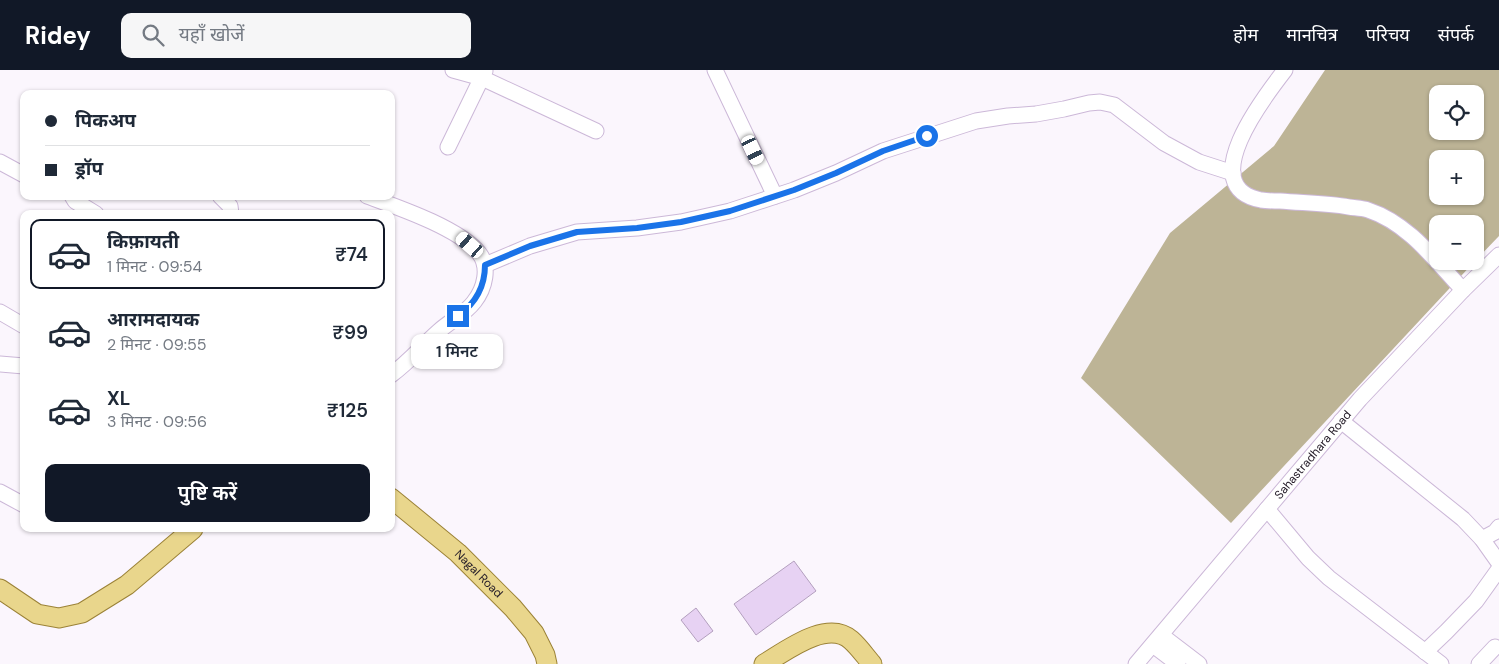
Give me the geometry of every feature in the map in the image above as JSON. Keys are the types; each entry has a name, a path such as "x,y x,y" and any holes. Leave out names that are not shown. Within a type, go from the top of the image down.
{"main road":[{"name":"Nagal Road","path":"395,501 458,553 513,608 534,633 545,655 547,664"},
{"path":"0,589 37,614 59,618 82,613 127,585 189,532"},
{"path":"764,664 813,636 834,632 850,639 872,664"}],"street":[{"path":"453,70 484,74 596,131"},
{"path":"715,70 775,196"},
{"path":"1285,70 1265,95 1244,129 1234,154 1233,173 1236,186 1245,194 1261,200 1335,205 1367,210 1392,221 1415,239 1463,290"},
{"path":"448,147 484,74"},
{"path":"485,265 530,246 577,232 637,228 681,222 730,211 828,177 883,151 976,121 1036,114 1090,103 1100,102 1114,105 1164,143 1199,162 1233,173"},
{"path":"0,162 20,173"},
{"path":"74,200 90,210"},
{"path":"224,200 230,206 230,210"},
{"path":"378,200 447,228 478,252 485,265 482,288 475,301 395,371"},
{"name":"Sahastradhara Road","path":"1136,664 1360,399 1463,290 1499,255"},
{"path":"0,312 20,324"},
{"path":"0,364 20,366"},
{"path":"1342,421 1463,519 1482,539 1499,563"},
{"path":"0,492 20,503"},
{"path":"1267,509 1308,558 1329,578 1441,664"},
{"path":"1482,539 1495,532 1499,527"},
{"path":"1425,652 1476,601 1499,569"},
{"path":"1157,640 1178,664"},
{"path":"1157,640 1199,664"},
{"path":"1479,664 1495,647"}],"shaded area":[{"path":"1325,70 1499,70 1499,236 1484,252 1484,215 1429,215 1429,270 1467,270 1231,523 1081,378 1170,233 1274,146"}],"building":[{"path":"794,561 816,591 756,635 734,604"},
{"path":"696,608 713,631 698,642 681,620"}],"route":[{"path":"458,316 475,301 482,288 485,265 530,246 577,232 637,228 681,222 730,211 794,190 883,151 927,136"}]}
